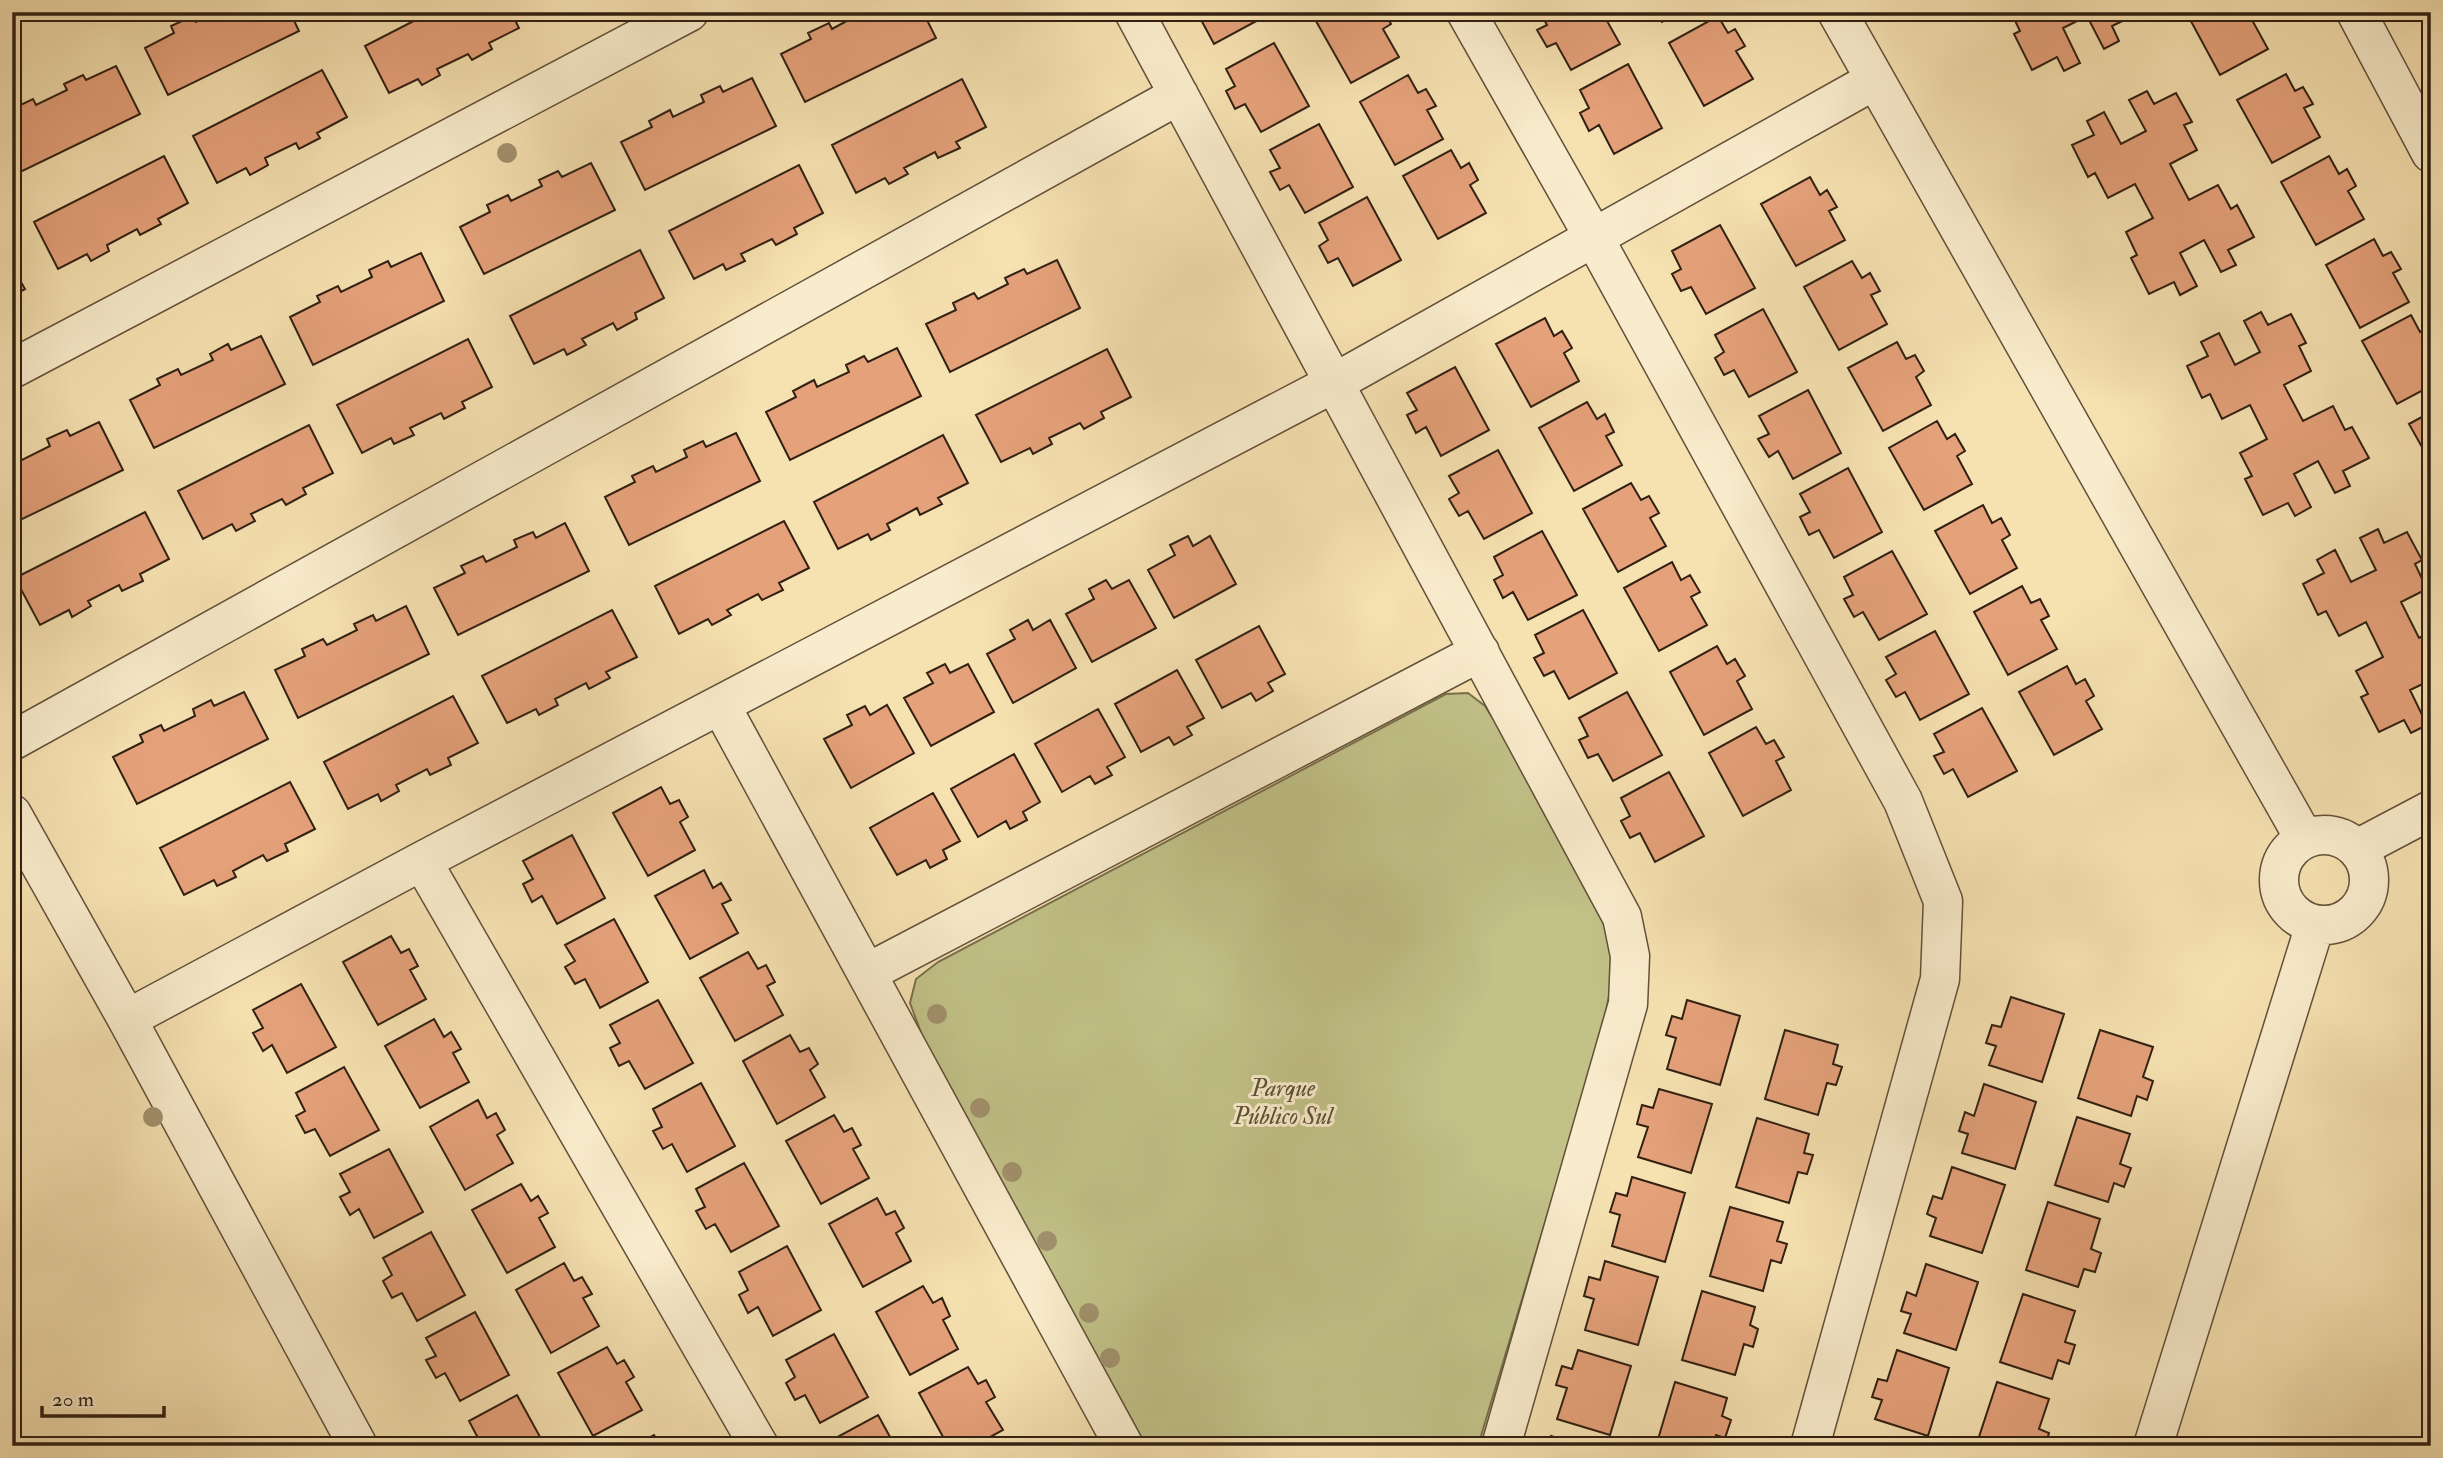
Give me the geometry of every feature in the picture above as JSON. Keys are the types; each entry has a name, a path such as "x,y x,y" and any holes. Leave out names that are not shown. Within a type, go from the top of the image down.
{"street":[{"path":"12,369 689,12"},
{"path":"1135,12 1622,918 1630,956 1628,1004 1501,1446"},
{"path":"1466,12 1593,236 1903,801 1943,901 1940,979 1810,1446"},
{"path":"1837,12 2304,838"},
{"path":"2356,12 2431,153"},
{"path":"127,1019 422,861 1334,383 1875,80"},
{"path":"12,741 1179,94"},
{"path":"867,973 1480,652"},
{"path":"720,706 1124,1446"},
{"path":"2357,849 2431,810"},
{"path":"12,814 127,1019 358,1446"},
{"path":"2332,835 2357,849 2370,874 2364,902 2343,922 2315,925 2290,911 2277,885 2283,857 2304,838 2332,835"},
{"path":"422,861 760,1446"},
{"path":"2152,1446 2315,925"}],"green space":[{"name":"Parque Público Sul","path":"1468,693 1485,706 1497,725 1607,925 1615,966 1601,1036 1478,1446 1146,1446 923,1038 910,1003 916,979 938,962 1446,694"}],"building":[{"path":"216,12 290,12 299,31 168,95 145,48 174,33 171,26 193,16 196,22"},
{"path":"431,12 511,12 519,28 489,43 492,49 472,60 468,54 437,69 440,75 422,85 418,79 389,93 365,46"},
{"path":"863,12 923,12 936,38 805,102 781,54 811,39 808,33 829,23 832,29"},
{"path":"1184,12 1259,12 1262,18 1214,44 1199,16 1189,21"},
{"path":"1331,12 1384,12 1391,24 1383,29 1399,57 1351,83 1316,21"},
{"path":"1540,12 1602,12 1620,44 1571,70 1556,43 1547,47 1537,30 1547,25"},
{"path":"1656,12 1680,12 1662,22"},
{"path":"2011,12 2137,14 2112,26 2119,41 2104,49 2087,16 2063,28 2080,63 2064,71 2057,57 2032,70 2014,34 2020,31"},
{"path":"2186,12 2259,12 2261,15 2252,20 2268,49 2220,75"},
{"path":"1718,16 1728,33 1735,29 1745,46 1736,51 1753,79 1704,106 1669,43"},
{"path":"1274,43 1309,106 1261,132 1245,104 1235,109 1226,91 1235,86 1226,69"},
{"path":"1628,64 1662,128 1614,154 1599,125 1589,131 1580,113 1589,108 1580,90"},
{"path":"116,66 140,114 12,176 12,117 15,116 12,109 33,99 36,105 67,90 64,84 83,75 86,80"},
{"path":"322,70 347,117 317,133 320,138 299,149 296,143 265,158 268,165 250,175 246,168 217,183 193,136"},
{"path":"2286,74 2295,91 2303,87 2313,104 2304,108 2320,137 2272,163 2237,100"},
{"path":"1408,75 1418,93 1426,89 1436,106 1427,110 1443,139 1395,165 1360,102"},
{"path":"752,78 776,126 645,190 621,142 652,127 649,121 670,110 673,117 704,102 701,95 720,86 723,92"},
{"path":"962,79 986,127 956,142 960,148 938,158 935,152 904,168 908,174 889,184 885,178 856,193 832,145"},
{"path":"2147,91 2154,104 2176,93 2192,122 2184,125 2197,150 2170,164 2189,200 2218,185 2231,209 2237,205 2254,237 2228,250 2236,265 2221,272 2204,240 2180,253 2197,286 2180,295 2174,282 2149,294 2131,258 2137,255 2126,232 2153,218 2135,184 2108,198 2095,173 2088,177 2072,145 2094,135 2087,121 2104,112 2121,144 2146,131 2129,100"},
{"path":"1319,124 1353,187 1305,213 1289,185 1280,190 1270,172 1280,168 1270,150"},
{"path":"1451,150 1461,168 1469,163 1478,180 1470,185 1486,213 1438,239 1403,176"},
{"path":"164,156 188,203 158,219 161,224 140,235 137,229 107,245 109,251 91,261 87,254 58,269 34,222"},
{"path":"2329,156 2339,174 2347,169 2356,186 2348,191 2364,219 2316,245 2281,182"},
{"path":"591,163 615,210 484,274 460,227 490,212 487,205 508,195 511,201 542,186 539,180 558,171 562,177"},
{"path":"799,165 823,213 794,228 797,234 776,245 772,239 741,254 745,261 726,270 723,264 694,279 669,231"},
{"path":"1810,177 1820,195 1827,190 1837,207 1829,211 1845,240 1796,266 1761,204"},
{"path":"1367,197 1401,260 1353,286 1338,258 1328,263 1319,246 1328,240 1319,223"},
{"path":"1720,225 1755,288 1706,314 1691,287 1681,291 1672,274 1681,269 1672,251"},
{"path":"2374,239 2383,256 2391,252 2401,269 2393,273 2409,302 2360,328 2326,265"},
{"path":"640,250 664,298 635,313 637,319 617,330 613,323 582,339 586,345 567,355 564,349 534,364 510,316"},
{"path":"421,253 444,301 313,365 290,317 320,302 317,296 338,286 341,292 372,277 369,270 388,261 391,267"},
{"path":"1057,260 1080,308 950,372 926,324 956,310 953,303 974,293 978,299 1008,284 1005,278 1024,269 1027,274"},
{"path":"1852,261 1862,278 1870,273 1880,291 1871,295 1887,324 1839,350 1804,287"},
{"path":"12,266 25,289 12,296"},
{"path":"1763,309 1797,372 1749,397 1734,370 1724,375 1715,358 1724,352 1715,335"},
{"path":"2261,312 2268,325 2291,314 2306,343 2299,346 2311,371 2284,385 2303,421 2333,406 2345,430 2352,427 2369,458 2343,471 2350,486 2335,493 2318,461 2294,474 2311,507 2295,516 2288,503 2263,515 2245,479 2252,476 2240,453 2267,439 2250,405 2222,419 2210,394 2202,398 2187,366 2208,356 2201,342 2219,333 2235,365 2260,352 2244,321"},
{"path":"2411,315 2420,332 2429,328 2431,332 2431,386 2397,404 2362,341"},
{"path":"1545,318 1554,336 1562,331 1572,348 1564,353 1579,381 1531,407 1496,344"},
{"path":"261,336 285,384 154,448 130,400 160,385 157,379 178,369 181,375 213,360 210,354 228,344 231,350"},
{"path":"468,339 492,387 462,402 465,408 444,419 441,413 410,428 414,435 394,444 391,438 362,453 337,405"},
{"path":"1897,342 1906,359 1915,355 1924,371 1916,377 1931,405 1883,431 1848,368"},
{"path":"897,348 921,396 790,460 766,412 796,397 793,391 814,380 817,387 849,372 846,365 864,356 868,362"},
{"path":"1107,349 1131,397 1101,412 1104,418 1084,429 1080,423 1049,438 1052,444 1033,454 1030,448 1001,462 976,415"},
{"path":"1455,367 1489,430 1441,456 1426,427 1416,433 1407,415 1417,410 1407,393"},
{"path":"1808,390 1841,453 1793,479 1778,451 1769,457 1758,439 1769,434 1759,416"},
{"path":"1587,402 1597,419 1605,414 1614,432 1606,436 1622,465 1574,491 1539,428"},
{"path":"2431,412 2431,463 2409,424"},
{"path":"1937,421 1947,439 1955,434 1965,451 1957,456 1972,484 1924,510 1889,448"},
{"path":"99,422 123,470 12,524 12,457 17,454 20,461 50,446 47,439 67,430 70,436"},
{"path":"309,425 333,473 303,488 306,494 286,505 282,499 251,514 255,521 236,531 232,524 203,539 178,491"},
{"path":"736,433 760,481 629,545 605,497 635,482 632,476 653,466 656,472 687,457 684,450 703,441 706,447"},
{"path":"943,435 968,483 938,498 942,504 920,515 917,508 887,524 890,530 871,540 868,534 838,549 814,502"},
{"path":"1498,450 1532,513 1484,539 1468,511 1459,516 1449,499 1459,493 1449,476"},
{"path":"1848,468 1882,532 1834,558 1819,530 1809,535 1800,517 1810,512 1800,494"},
{"path":"1631,483 1641,500 1649,496 1659,513 1650,518 1666,546 1618,572 1583,509"},
{"path":"1983,505 1992,523 2001,518 2010,535 2002,540 2017,568 1970,594 1935,531"},
{"path":"145,512 169,559 140,574 143,581 122,591 119,585 88,601 91,606 72,617 69,610 40,625 15,578"},
{"path":"784,521 809,568 779,583 783,590 762,600 758,594 727,610 731,615 712,625 708,619 679,634 655,586"},
{"path":"565,523 589,571 458,635 434,588 465,573 461,566 483,556 486,562 517,547 514,540 533,532 536,538"},
{"path":"2378,529 2384,543 2407,532 2422,560 2415,564 2427,589 2401,602 2419,638 2431,632 2431,680 2410,690 2427,725 2411,733 2404,720 2379,732 2361,697 2368,694 2356,671 2383,657 2366,622 2339,636 2326,611 2318,615 2303,584 2324,573 2317,560 2335,550 2351,582 2376,570 2360,538"},
{"path":"1542,531 1577,595 1528,620 1513,592 1503,598 1494,580 1503,575 1494,557"},
{"path":"1188,536 1193,546 1210,536 1236,584 1174,618 1148,570 1175,555 1170,545"},
{"path":"1892,551 1927,614 1879,640 1863,612 1854,617 1844,599 1853,595 1844,577"},
{"path":"1672,562 1681,580 1690,575 1700,592 1691,597 1707,625 1659,651 1624,588"},
{"path":"1106,580 1112,589 1129,580 1156,628 1092,662 1066,614 1094,599 1089,589"},
{"path":"2022,586 2031,603 2040,599 2049,616 2041,620 2057,649 2008,675 1974,612"},
{"path":"406,606 429,654 298,718 275,670 305,656 302,649 323,639 327,645 357,630 354,624 373,615 376,621"},
{"path":"612,610 637,657 606,672 610,678 589,689 586,683 555,699 558,705 539,715 536,709 507,723 482,676"},
{"path":"1583,610 1617,673 1569,699 1554,671 1544,676 1534,658 1544,653 1535,635"},
{"path":"1028,620 1033,630 1050,620 1076,668 1013,703 987,654 1015,639 1010,630"},
{"path":"1259,626 1285,674 1268,683 1273,691 1256,701 1251,693 1222,708 1196,660"},
{"path":"1935,631 1969,694 1920,720 1905,692 1896,697 1886,680 1896,674 1886,657"},
{"path":"1717,646 1727,664 1735,659 1745,676 1737,681 1752,709 1704,735 1670,672"},
{"path":"945,664 950,673 968,664 994,712 931,746 904,698 933,683 927,673"},
{"path":"2067,666 2076,684 2085,679 2094,696 2086,701 2102,729 2054,755 2019,692"},
{"path":"1177,670 1204,718 1187,727 1192,735 1174,745 1169,737 1141,752 1115,704"},
{"path":"244,692 268,739 137,804 113,757 143,742 140,735 161,725 164,731 195,716 193,709 211,700 214,706"},
{"path":"1627,692 1662,755 1613,781 1598,754 1588,758 1579,740 1588,736 1579,718"},
{"path":"453,696 478,743 448,758 451,765 430,775 427,769 396,785 399,791 381,801 378,794 348,809 324,762"},
{"path":"887,705 914,753 851,788 824,739 852,725 847,715 865,706 870,715"},
{"path":"1982,708 2017,771 1968,797 1953,769 1944,774 1934,756 1944,752 1934,734"},
{"path":"1098,709 1125,757 1107,767 1112,775 1095,784 1090,776 1062,792 1035,744"},
{"path":"1756,727 1766,744 1774,740 1784,757 1776,761 1791,790 1743,816 1709,753"},
{"path":"1014,754 1040,802 1023,812 1027,820 1010,829 1006,821 978,837 951,789"},
{"path":"1669,772 1704,836 1655,862 1640,833 1630,838 1621,821 1630,816 1621,798"},
{"path":"290,782 315,829 285,844 288,851 267,861 263,855 233,871 236,877 217,886 214,880 184,895 160,848"},
{"path":"661,787 670,804 679,800 688,817 680,822 695,850 648,876 613,813"},
{"path":"933,793 960,841 943,850 947,859 930,868 926,860 897,875 870,828"},
{"path":"572,835 605,898 557,924 542,896 532,902 523,884 533,879 523,861"},
{"path":"704,870 713,888 721,883 731,900 722,904 738,933 690,959 655,896"},
{"path":"614,919 648,982 600,1008 585,979 575,984 565,967 575,961 565,945"},
{"path":"391,936 401,953 409,949 418,966 410,970 426,999 378,1025 343,962"},
{"path":"748,952 758,969 766,965 775,982 767,986 783,1015 735,1041 700,978"},
{"path":"301,984 336,1047 287,1073 272,1045 263,1051 253,1033 263,1028 253,1010"},
{"path":"2011,997 2064,1014 2042,1082 1989,1065 1996,1046 1986,1043 1992,1025 2001,1027"},
{"path":"658,1000 693,1063 645,1089 629,1061 619,1066 610,1048 620,1043 610,1025"},
{"path":"1687,1000 1740,1016 1720,1085 1667,1069 1676,1038 1666,1035 1672,1016 1682,1019"},
{"path":"434,1019 444,1037 451,1032 461,1049 453,1053 469,1082 420,1108 385,1046"},
{"path":"1785,1030 1838,1045 1833,1064 1842,1067 1836,1085 1827,1083 1818,1115 1765,1099"},
{"path":"2100,1030 2153,1047 2143,1077 2153,1081 2147,1100 2137,1096 2131,1116 2078,1098"},
{"path":"790,1035 800,1052 809,1048 818,1064 810,1070 825,1097 777,1124 743,1061"},
{"path":"344,1067 379,1130 330,1156 315,1129 305,1133 296,1116 305,1111 296,1093"},
{"path":"701,1083 735,1146 687,1172 672,1144 663,1149 653,1131 662,1127 653,1109"},
{"path":"1984,1084 2036,1102 2015,1169 1962,1153 1968,1134 1959,1131 1965,1112 1974,1116"},
{"path":"1659,1089 1712,1104 1691,1173 1638,1157 1648,1127 1637,1124 1642,1105 1653,1108"},
{"path":"478,1100 487,1118 496,1113 505,1130 497,1135 513,1163 465,1190 430,1127"},
{"path":"834,1115 844,1132 852,1128 861,1145 853,1149 869,1178 821,1204 786,1141"},
{"path":"2077,1117 2130,1134 2120,1164 2131,1168 2124,1187 2114,1183 2108,1202 2055,1185"},
{"path":"1757,1118 1809,1134 1804,1153 1813,1155 1807,1174 1798,1172 1789,1203 1736,1187"},
{"path":"389,1149 423,1212 374,1238 359,1209 350,1215 340,1197 350,1192 340,1174"},
{"path":"744,1163 779,1226 731,1252 715,1224 706,1229 696,1211 705,1207 696,1189"},
{"path":"1952,1167 2005,1185 1982,1253 1930,1236 1936,1218 1927,1214 1933,1196 1942,1199"},
{"path":"1632,1177 1685,1193 1665,1262 1612,1246 1620,1215 1610,1212 1616,1193 1627,1196"},
{"path":"521,1184 531,1201 538,1196 548,1213 539,1218 555,1247 507,1273 472,1210"},
{"path":"877,1198 886,1215 895,1211 904,1228 896,1233 911,1261 863,1287 829,1224"},
{"path":"2048,1202 2100,1219 2091,1249 2101,1253 2095,1272 2084,1269 2078,1287 2026,1270"},
{"path":"1730,1207 1783,1222 1777,1241 1787,1244 1781,1263 1771,1260 1763,1291 1710,1276"},
{"path":"431,1232 465,1295 417,1321 402,1293 392,1298 383,1281 392,1275 383,1258"},
{"path":"787,1246 821,1310 773,1336 758,1307 748,1313 739,1295 748,1290 739,1272"},
{"path":"1605,1261 1658,1277 1638,1345 1585,1330 1594,1299 1584,1296 1589,1277 1600,1280"},
{"path":"564,1263 574,1281 582,1277 592,1294 583,1298 599,1326 551,1353 516,1290"},
{"path":"1926,1264 1978,1282 1956,1350 1904,1333 1911,1314 1901,1311 1907,1292 1916,1296"},
{"path":"923,1286 933,1303 942,1298 950,1316 943,1320 958,1349 910,1375 876,1312"},
{"path":"1702,1291 1755,1307 1750,1325 1758,1329 1753,1347 1744,1344 1735,1375 1682,1360"},
{"path":"2023,1294 2075,1311 2065,1342 2075,1345 2069,1364 2058,1360 2052,1379 2000,1362"},
{"path":"475,1312 509,1375 460,1401 445,1373 436,1378 426,1360 436,1356 426,1338"},
{"path":"834,1334 868,1397 820,1423 805,1395 795,1400 786,1383 795,1377 786,1360"},
{"path":"607,1347 617,1364 624,1360 634,1377 626,1382 642,1410 593,1436 558,1373"},
{"path":"1578,1350 1631,1366 1610,1435 1557,1419 1567,1388 1556,1385 1562,1366 1572,1369"},
{"path":"1897,1350 1949,1368 1928,1436 1875,1419 1882,1400 1872,1397 1878,1379 1887,1381"},
{"path":"968,1367 978,1384 986,1380 995,1397 986,1402 1003,1430 974,1446 948,1446 919,1393"},
{"path":"1675,1382 1727,1398 1722,1416 1731,1420 1725,1438 1716,1435 1714,1446 1656,1446"},
{"path":"1997,1382 2049,1399 2039,1429 2049,1433 2045,1446 1976,1446"},
{"path":"517,1395 545,1446 470,1446 469,1444 478,1438 469,1421"},
{"path":"878,1415 895,1446 832,1446 830,1441"},
{"path":"654,1435 660,1446 633,1446"},
{"path":"1551,1436 1583,1446 1548,1446"},
{"path":"1875,1439 1898,1446 1873,1446"}]}
